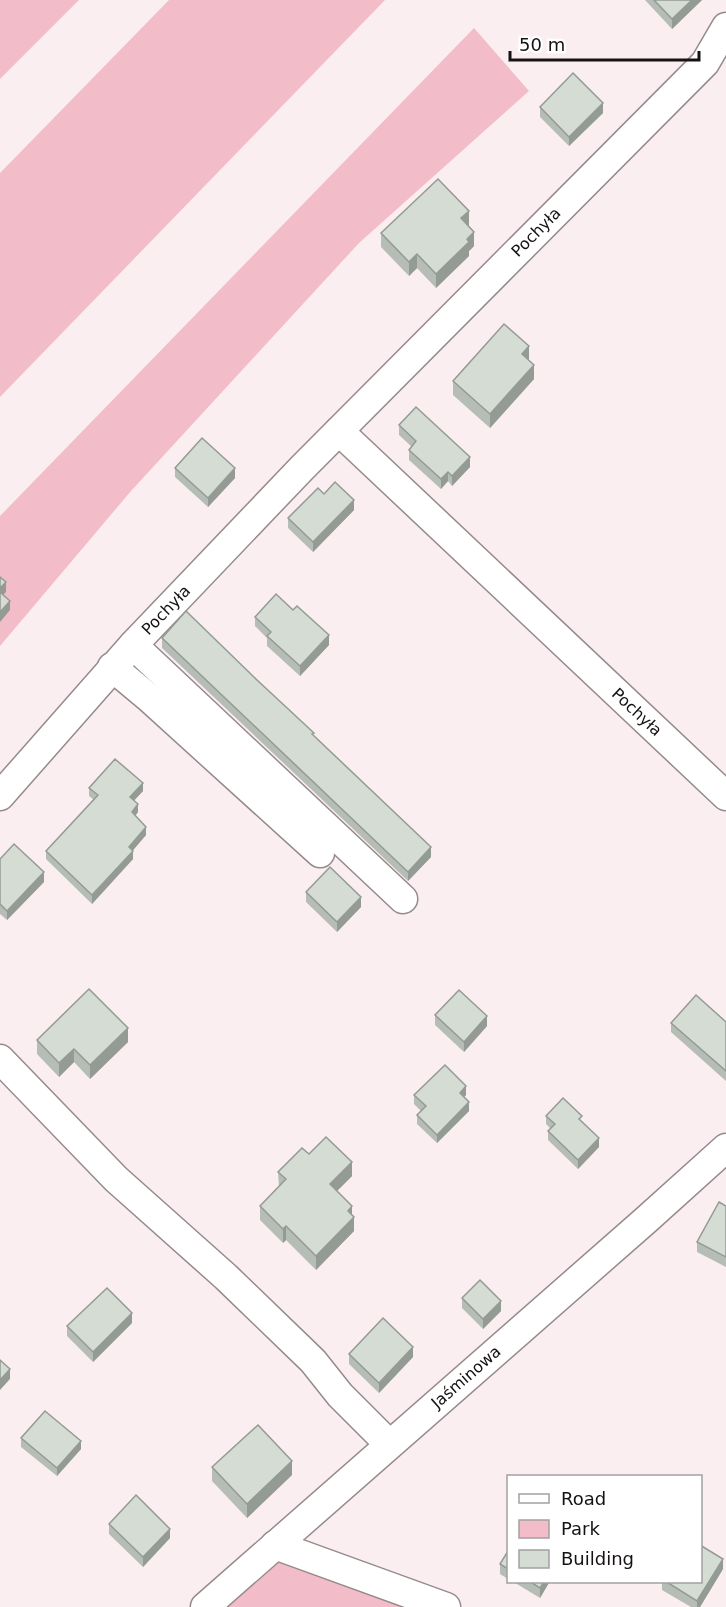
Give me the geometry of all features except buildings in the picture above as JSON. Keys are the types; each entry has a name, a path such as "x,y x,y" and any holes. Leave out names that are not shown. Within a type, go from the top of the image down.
{"street":[{"name":"Pochyła","path":"0,796 133,645 339,431 705,63 726,27"},
{"name":"Pochyła","path":"339,431 726,796"},
{"path":"133,645 403,899"},
{"path":"112,667 321,854"},
{"path":"0,1059 116,1179 225,1277 313,1361 340,1395 389,1444"},
{"name":"Jaśminowa","path":"205,1607 638,1228 726,1148"},
{"path":"275,1545 446,1607"}],"green space":[{"path":"0,0 79,0 0,79"},
{"path":"169,0 385,0 0,397 0,173"},
{"path":"474,28 529,91 359,243 131,491 0,646 0,516"},
{"path":"276,1552 411,1607 213,1607"}]}
